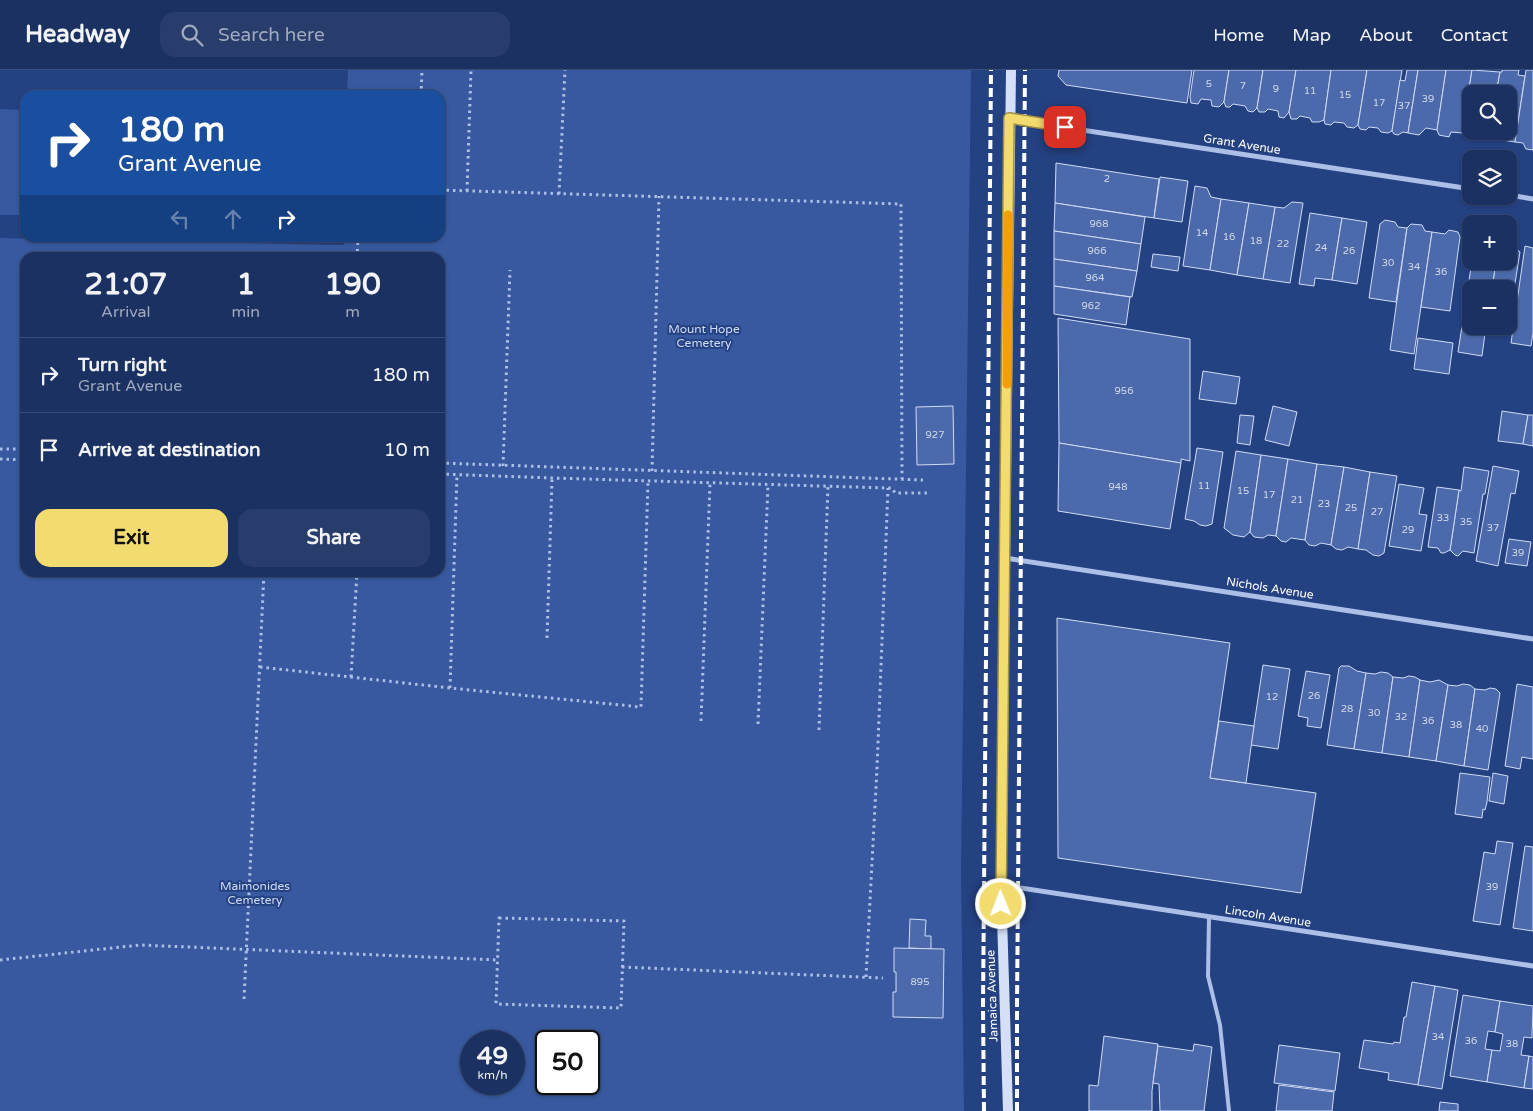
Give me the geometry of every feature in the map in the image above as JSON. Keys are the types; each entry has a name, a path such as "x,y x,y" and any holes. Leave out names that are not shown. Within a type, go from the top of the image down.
{"main road":[{"name":"Jamaica Avenue","path":"1008,1111 1001,885 1011,70"}],"street":[{"name":"Grant Avenue","path":"1009,118 1462,188"},
{"path":"1517,196 1533,199"},
{"name":"Nichols Avenue","path":"1004,558 1533,638"},
{"name":"Lincoln Avenue","path":"1001,885 1533,966"}],"lane":[{"path":"1208,917 1208,976 1220,1024 1230,1111"}],"path":[{"path":"421,90 422,70"},
{"path":"466,191 471,70"},
{"path":"559,194 565,70"},
{"path":"445,190 901,204 902,479"},
{"path":"652,470 659,196"},
{"path":"503,466 510,270"},
{"path":"0,449 20,450"},
{"path":"0,459 20,460"},
{"path":"445,464 923,480"},
{"path":"445,474 892,488 895,493 930,493"},
{"path":"450,688 457,474"},
{"path":"547,638 552,478"},
{"path":"260,667 641,707 648,481"},
{"path":"701,721 710,483"},
{"path":"758,724 768,485"},
{"path":"819,730 828,486"},
{"path":"866,977 877,768 888,488"},
{"path":"244,999 264,577"},
{"path":"351,677 357,577"},
{"path":"499,918 624,921 621,1008 496,1004 498,960 499,918"},
{"path":"0,960 140,945 498,960"},
{"path":"622,967 883,978"}],"green space":[{"path":"348,70 971,70 961,871 964,1111 0,1111 0,238 20,238 20,242 197,242 344,245 344,242 445,242 445,90 347,90"},
{"path":"0,109 20,110 20,215 0,215"}],"building":[{"path":"1059,70 1192,70 1187,103 1066,85 1058,76"},
{"path":"1194,70 1229,70 1224,102 1219,107 1212,106 1211,100 1201,99 1198,104 1191,103 1190,97"},
{"path":"1229,70 1263,70 1257,108 1253,112 1248,111 1245,106 1233,104 1230,107 1226,107 1224,102"},
{"path":"1263,70 1296,70 1289,112 1284,118 1279,117 1278,111 1268,109 1265,112 1259,112 1257,108"},
{"path":"1296,70 1331,70 1324,120 1312,122 1310,118 1300,116 1297,119 1291,119 1289,112"},
{"path":"1331,70 1367,70 1358,125 1354,128 1347,127 1344,123 1334,122 1331,125 1325,124"},
{"path":"1367,70 1402,70 1392,131 1388,133 1381,132 1378,128 1360,129 1358,125"},
{"path":"1407,70 1418,70 1408,133 1403,132 1398,135 1392,131 1400,80 1405,81"},
{"path":"1418,70 1446,70 1437,130 1426,128 1419,135 1408,133"},
{"path":"1446,70 1472,70 1470,85 1462,85 1462,133 1451,132 1449,137 1439,135 1437,130"},
{"path":"1472,70 1500,72 1498,85 1470,85"},
{"path":"1502,70 1519,70 1518,75 1525,76 1517,129 1517,85 1498,85 1500,72"},
{"path":"1526,70 1533,70 1533,150 1526,149 1523,143 1515,142 1517,140"},
{"path":"1056,163 1159,179 1154,218 1055,203"},
{"path":"1160,177 1188,181 1182,222 1154,218"},
{"path":"1195,186 1207,188 1211,197 1221,199 1210,270 1183,266"},
{"path":"1221,199 1249,203 1237,275 1210,270"},
{"path":"1292,202 1303,203 1290,283 1263,279 1275,207 1284,208"},
{"path":"1055,203 1145,217 1141,244 1054,231"},
{"path":"1249,203 1275,207 1263,279 1237,275"},
{"path":"1310,213 1342,218 1332,280 1315,278 1314,286 1299,284"},
{"path":"1342,218 1367,222 1357,284 1332,280"},
{"path":"1385,220 1395,222 1398,227 1407,228 1396,302 1369,298 1380,224"},
{"path":"1411,224 1422,225 1425,231 1432,232 1414,354 1390,350 1407,228"},
{"path":"1449,230 1458,232 1460,237 1450,311 1421,307 1432,232 1445,234"},
{"path":"1054,231 1141,244 1137,271 1054,259"},
{"path":"1525,246 1533,248 1533,333 1531,346 1511,343 1512,335 1517,335 1517,301"},
{"path":"1517,250 1520,252 1516,280 1493,280 1495,270 1517,270"},
{"path":"1153,254 1180,257 1178,271 1151,267"},
{"path":"1054,259 1137,271 1132,297 1054,286"},
{"path":"1471,270 1495,270 1493,280 1469,280"},
{"path":"1054,286 1130,297 1126,325 1054,314"},
{"path":"1058,318 1190,339 1190,461 1181,459 1181,463 1059,443"},
{"path":"1462,326 1462,335 1485,335 1482,356 1458,352"},
{"path":"1418,338 1453,343 1449,374 1414,369"},
{"path":"1203,371 1240,377 1236,404 1199,399"},
{"path":"953,406 954,464 917,465 916,407"},
{"path":"1273,406 1297,412 1289,446 1265,440"},
{"path":"1502,411 1528,415 1523,444 1498,441"},
{"path":"1240,415 1254,416 1250,445 1237,443"},
{"path":"1528,415 1533,415 1533,446 1523,444"},
{"path":"1059,443 1181,463 1170,529 1058,511"},
{"path":"1197,448 1223,452 1212,524 1206,526 1185,519"},
{"path":"1236,451 1261,455 1250,532 1244,537 1233,535 1224,528"},
{"path":"1261,455 1288,459 1276,536 1268,535 1263,538 1254,537 1250,532"},
{"path":"1288,459 1317,464 1305,540 1291,538 1286,542 1281,541 1276,536"},
{"path":"1317,464 1344,467 1331,545 1321,543 1315,546 1309,545 1305,540"},
{"path":"1493,466 1519,471 1515,494 1511,493 1498,566 1476,561"},
{"path":"1344,467 1370,472 1358,549 1348,547 1342,550 1336,549 1331,545"},
{"path":"1464,467 1489,471 1485,494 1483,494 1474,553 1463,551 1458,556 1450,550"},
{"path":"1370,472 1397,476 1384,553 1379,556 1373,555 1366,550 1358,549"},
{"path":"1399,484 1424,488 1419,514 1427,515 1421,551 1389,546"},
{"path":"1437,487 1459,490 1450,550 1444,553 1441,553 1438,548 1428,547"},
{"path":"1509,539 1531,542 1527,566 1505,563"},
{"path":"1057,618 1230,643 1210,778 1316,793 1301,893 1058,858"},
{"path":"1263,665 1290,669 1278,749 1251,745"},
{"path":"1341,666 1349,666 1357,671 1366,673 1354,749 1327,745 1339,668"},
{"path":"1306,671 1330,675 1321,728 1307,726 1308,718 1298,716"},
{"path":"1381,672 1388,673 1393,677 1382,753 1354,749 1366,673 1375,674"},
{"path":"1409,676 1420,680 1409,757 1382,753 1393,677 1403,678"},
{"path":"1420,680 1430,682 1439,680 1448,685 1436,761 1409,757"},
{"path":"1463,684 1470,685 1475,689 1464,766 1436,761 1448,685 1457,686"},
{"path":"1517,684 1533,687 1533,759 1522,757 1520,769 1505,766"},
{"path":"1490,688 1496,689 1500,693 1488,770 1464,766 1475,689 1485,690"},
{"path":"1219,721 1254,726 1246,783 1210,778"},
{"path":"1460,773 1490,777 1487,802 1485,810 1483,809 1482,818 1455,814"},
{"path":"1493,773 1508,776 1504,804 1489,801"},
{"path":"1497,841 1513,843 1500,925 1473,921 1484,852 1495,854"},
{"path":"1525,846 1533,847 1533,931 1513,928"},
{"path":"910,919 926,920 925,936 931,936 931,949 909,948"},
{"path":"894,948 944,949 943,1018 893,1017 893,992 896,992"},
{"path":"1412,982 1435,986 1418,1085 1388,1080 1389,1073 1359,1068 1364,1040 1393,1044 1394,1042 1400,1043"},
{"path":"1435,986 1458,990 1442,1089 1418,1085"},
{"path":"1463,995 1500,1001 1495,1032 1488,1031 1485,1049 1492,1050 1487,1082 1450,1076"},
{"path":"1500,1001 1533,1006 1532,1038 1524,1037 1521,1055 1529,1056 1524,1088 1487,1082 1492,1050 1500,1051 1503,1034 1495,1032"},
{"path":"1104,1036 1158,1044 1152,1091 1152,1111 1089,1111 1089,1085 1098,1086"},
{"path":"1194,1044 1212,1047 1204,1111 1160,1111 1159,1084 1153,1083 1158,1046 1193,1051"},
{"path":"1279,1045 1340,1053 1335,1091 1274,1083"},
{"path":"1529,1056 1533,1057 1533,1089 1524,1088"},
{"path":"1279,1085 1334,1092 1332,1111 1276,1111"},
{"path":"1440,1102 1458,1104 1458,1111 1439,1111"}],"railway":[{"path":"984,1111 983,1007 991,70"},
{"path":"1017,1111 1025,70"}],"slow traffic":[{"path":"1007,384 1008,215"}],"route":[{"path":"1001,904 1009,118 1065,127"}],"park label":[{"name":"Mount Hope Cemetery","path":"704,336"},
{"name":"Maimonides Cemetery","path":"255,893"}]}
